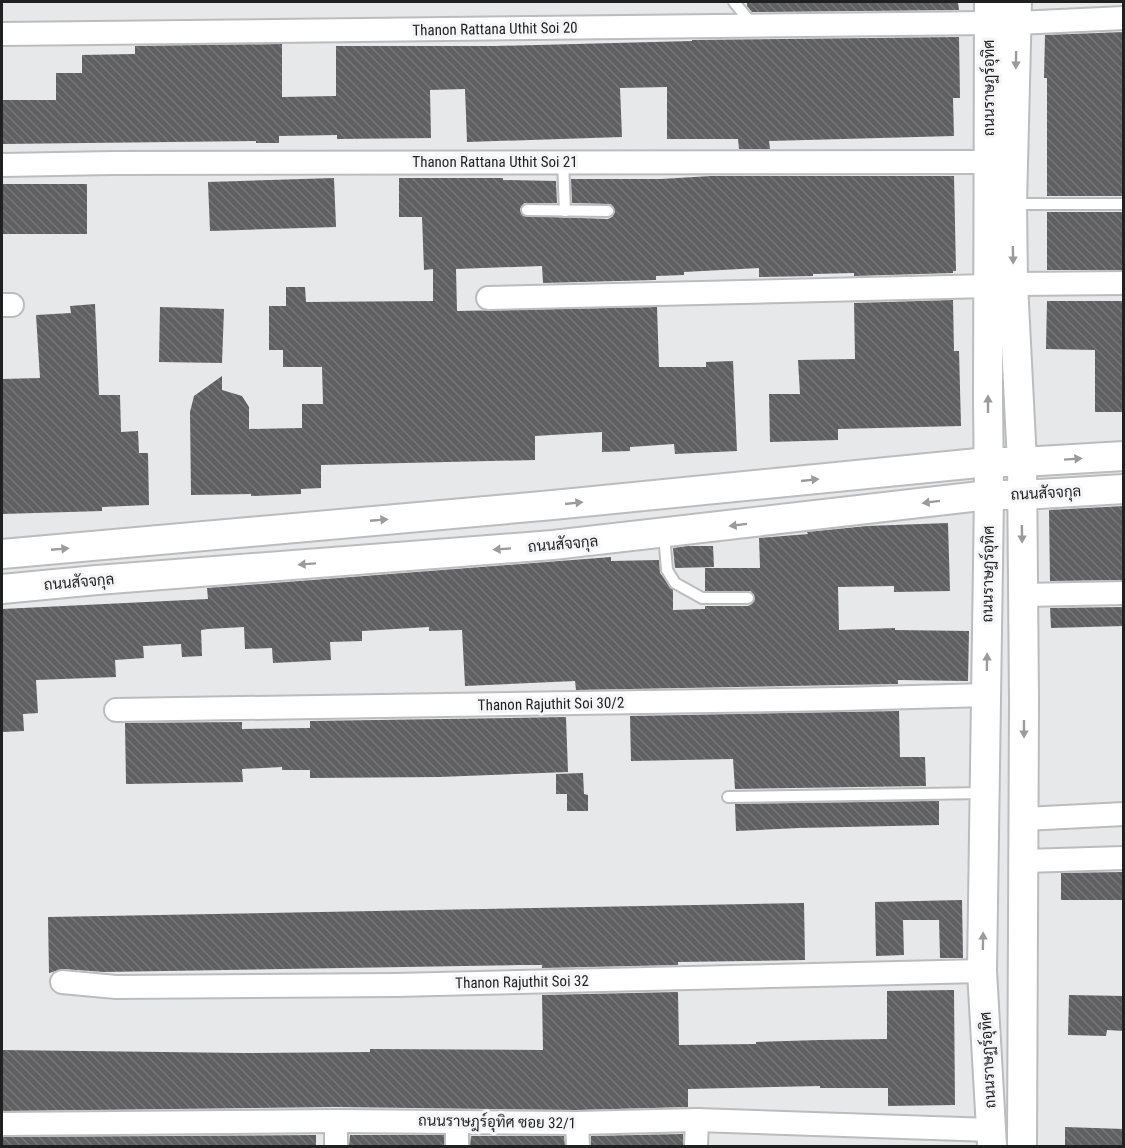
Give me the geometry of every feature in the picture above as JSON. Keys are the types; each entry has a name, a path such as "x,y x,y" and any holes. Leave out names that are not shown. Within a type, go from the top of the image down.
{"street":[{"name":"Thanon Rattana Uthit Soi 20","path":"2,34 753,26 989,12"},
{"name":"ถนนราษฏร์อุทิศ","path":"989,12 989,162 1022,462 1023,1146"},
{"name":"ถนนราษฏร์อุทิศ","path":"992,1138 982,971 988,462 1001,285 1012,204 1017,12"},
{"path":"1017,12 1124,18"},
{"name":"Thanon Rattana Uthit Soi 21","path":"2,165 989,162"},
{"path":"488,298 1124,283"},
{"path":"2,554 553,505 988,462 1124,456"},
{"name":"ถนนสัจจกุล","path":"2,589 97,579 554,545 989,495 1124,489"},
{"path":"1023,595 1124,592"},
{"name":"Thanon Rajuthit Soi 30/2","path":"116,710 987,695"},
{"path":"1024,819 1124,814"},
{"path":"1024,861 1124,858"},
{"name":"Thanon Rajuthit Soi 32","path":"62,982 116,987 396,985 982,971"},
{"path":"696,1146 697,1120"},
{"name":"ถนนราษฎร์อุทิศ ซอย 32/1","path":"2,1124 336,1121 577,1123 697,1120 992,1138"},
{"path":"336,1121 336,1146"},
{"path":"457,1122 457,1146"},
{"path":"577,1123 578,1146"}],"lane":[{"path":"734,2 753,26"},
{"path":"563,162 564,212"},
{"path":"1012,204 1124,204"},
{"path":"527,210 608,211"},
{"path":"664,534 667,570 675,583 702,598 748,598"},
{"path":"728,797 985,793"}],"building":[{"path":"747,2 958,2 959,10 752,12"},
{"path":"1124,32 1124,196 1047,196 1045,35"},
{"path":"959,37 960,98 953,98 954,136 769,141 770,149 739,149 738,139 667,139 667,87 620,88 622,137 467,142 465,89 430,90 431,138 337,139 337,135 279,136 279,143 256,143 256,141 2,144 2,100 56,100 56,73 82,73 82,55 135,54 135,46 282,44 282,97 336,96 336,46 495,46 692,40"},
{"path":"711,176 954,176 956,271 953,273 854,276 854,273 759,277 759,268 684,272 684,275 656,276 656,280 543,283 542,266 456,269 457,311 657,307 659,367 706,367 706,362 733,361 737,451 675,454 674,444 630,447 630,451 602,452 602,432 535,436 535,460 321,465 321,488 301,489 301,494 191,495 190,412 194,396 222,376 222,390 242,396 249,407 249,429 302,428 302,404 323,404 322,367 283,367 283,350 269,350 269,306 286,306 286,287 305,287 306,302 433,301 433,269 424,270 422,217 399,217 399,178 503,178 503,180 556,181 557,203 524,203 520,209 523,216 608,219 615,212 611,204 572,203 571,179 661,179"},
{"path":"334,178 336,227 210,231 208,182"},
{"path":"2,184 87,184 87,234 2,234"},
{"path":"1047,212 1124,212 1124,270 1047,270"},
{"path":"953,300 954,351 959,351 961,426 838,429 838,440 770,442 769,394 800,394 798,360 855,359 854,303"},
{"path":"1047,301 1124,301 1124,412 1095,412 1095,350 1046,349"},
{"path":"95,304 99,395 120,395 121,432 138,431 139,453 148,453 149,505 102,507 102,511 2,514 2,379 40,378 36,315 71,313 70,306"},
{"path":"160,307 224,309 222,363 159,362"},
{"path":"1124,506 1124,580 1050,581 1049,510"},
{"path":"948,523 950,591 894,592 894,586 838,587 839,630 895,628 895,630 969,631 968,681 898,680 898,684 576,690 575,681 465,686 462,630 429,631 429,627 362,631 362,641 330,642 331,660 273,663 272,648 245,649 244,627 201,630 202,656 182,657 181,644 143,646 144,658 115,660 116,677 36,680 38,713 23,714 24,731 2,732 2,609 208,599 207,588 611,557 611,561 659,560 660,573 673,590 673,610 705,609 705,606 748,606 755,599 751,591 705,591 705,568 760,568 759,538 867,526"},
{"path":"713,546 714,567 675,568 673,548"},
{"path":"1124,607 1124,626 1051,628 1050,608"},
{"path":"899,711 900,757 925,757 926,786 735,789 733,759 631,761 630,716"},
{"path":"566,717 568,772 439,777 310,778 310,770 282,770 282,767 242,769 243,782 126,784 125,723 242,722 242,729 310,728 310,721"},
{"path":"583,773 584,794 588,795 588,811 567,811 567,794 556,794 556,774"},
{"path":"939,801 939,825 736,831 735,804"},
{"path":"1124,872 1124,900 1061,900 1061,873"},
{"path":"962,900 963,958 940,958 939,920 903,920 904,955 876,956 875,902"},
{"path":"804,903 805,960 678,962 678,965 542,968 542,965 519,965 104,972 63,969 49,973 48,917"},
{"path":"954,990 955,1105 888,1106 888,1088 820,1088 820,1086 688,1089 688,1107 577,1110 336,1107 2,1111 2,1050 244,1053 370,1052 370,1049 543,1050 542,995 678,992 679,1045 887,1039 887,991"},
{"path":"1069,995 1124,996 1124,1031 1107,1030 1106,1036 1068,1035"},
{"path":"1065,1127 1124,1129 1124,1146 1065,1146"},
{"path":"683,1134 683,1146 591,1146 591,1136"},
{"path":"316,1135 316,1146 2,1146 2,1137"},
{"path":"350,1135 444,1135 444,1146 349,1146"},
{"path":"471,1136 564,1136 565,1146 470,1146"}]}
